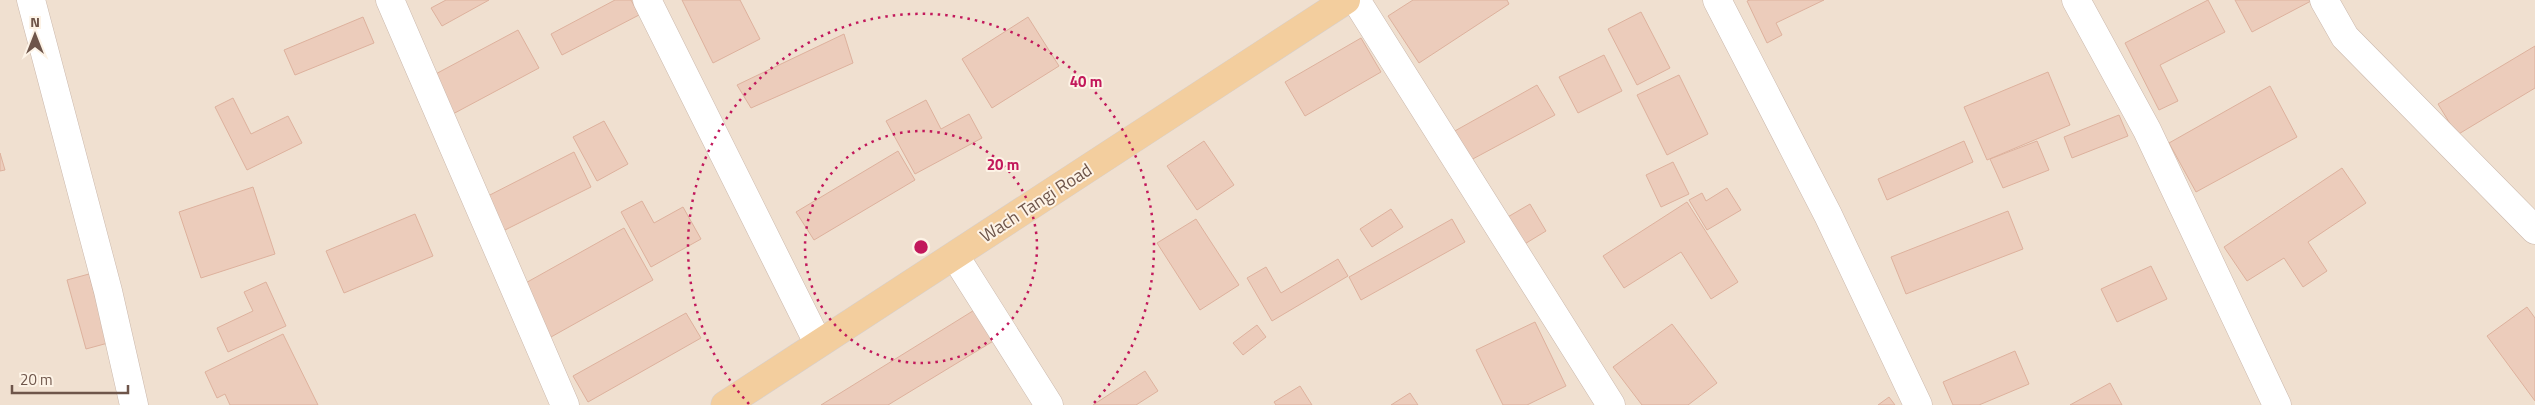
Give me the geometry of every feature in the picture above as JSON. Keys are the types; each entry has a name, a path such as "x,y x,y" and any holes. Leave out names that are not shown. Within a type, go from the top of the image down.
{"main road":[{"name":"Wach Tangi Road","path":"725,405 1346,0"}],"street":[{"path":"31,0 108,291 134,405"},
{"path":"390,0 565,405"},
{"path":"647,0 818,343"},
{"path":"1356,0 1611,405"},
{"path":"1717,0 1828,215 1918,405"},
{"path":"2076,0 2147,130 2277,405"},
{"path":"2324,0 2345,37 2535,230"},
{"path":"956,256 1049,405"}],"shaded area":[{"path":"0,0 2535,0 2535,405 0,405"}],"building":[{"path":"446,0 489,0 442,26 431,8"},
{"path":"615,0 631,0 639,15 562,55 551,34"},
{"path":"682,0 740,0 760,39 713,63"},
{"path":"1413,0 1507,0 1509,4 1419,63 1388,16"},
{"path":"1824,0 1776,23 1782,35 1767,43 1747,1"},
{"path":"2208,0 2225,32 2160,65 2178,101 2159,110 2125,43"},
{"path":"2235,0 2310,0 2311,1 2252,32"},
{"path":"1641,12 1670,68 1637,85 1608,29"},
{"path":"363,17 374,43 295,75 284,50"},
{"path":"1028,17 1059,66 992,108 962,59"},
{"path":"518,30 539,68 451,115 430,77"},
{"path":"844,34 853,63 751,108 737,85"},
{"path":"1361,38 1381,72 1305,116 1285,82"},
{"path":"2535,46 2535,88 2457,135 2438,104"},
{"path":"1604,55 1622,91 1578,113 1559,77"},
{"path":"2048,72 2070,125 1987,160 1964,107"},
{"path":"1679,75 1708,134 1667,155 1637,95"},
{"path":"1537,85 1555,115 1469,161 1453,132"},
{"path":"2270,86 2297,137 2196,192 2169,143"},
{"path":"233,98 251,134 288,116 302,143 247,170 215,107"},
{"path":"926,100 941,129 969,114 982,138 915,174 886,121"},
{"path":"2119,115 2128,136 2072,158 2064,137"},
{"path":"604,121 628,164 597,181 573,137"},
{"path":"1204,141 1234,185 1197,210 1167,166"},
{"path":"1964,141 1973,162 1887,200 1878,179"},
{"path":"2037,141 2049,170 2003,188 1990,159"},
{"path":"898,151 915,180 814,240 796,212"},
{"path":"574,152 591,187 501,232 484,198"},
{"path":"0,153 5,170 0,171"},
{"path":"1673,162 1689,194 1661,207 1646,175"},
{"path":"2342,168 2366,203 2308,242 2327,271 2303,287 2284,258 2247,281 2224,247"},
{"path":"253,187 275,254 201,278 179,212"},
{"path":"1727,188 1741,210 1707,230 1689,200 1702,193 1706,201"},
{"path":"642,201 654,223 683,207 701,239 651,267 621,212"},
{"path":"1687,202 1738,282 1711,299 1681,252 1624,288 1603,256"},
{"path":"1530,204 1546,231 1523,245 1506,218"},
{"path":"1391,209 1403,227 1372,247 1360,229"},
{"path":"2008,211 2023,249 1906,294 1891,257"},
{"path":"415,214 433,256 344,293 326,251"},
{"path":"1196,219 1239,285 1200,310 1157,243"},
{"path":"1452,219 1465,242 1361,300 1349,277"},
{"path":"624,228 653,280 551,337 522,285"},
{"path":"1338,259 1348,276 1272,321 1247,278 1266,267 1281,293"},
{"path":"2151,266 2167,299 2117,322 2101,289"},
{"path":"89,274 108,343 86,349 67,280"},
{"path":"266,282 286,326 228,352 217,328 253,311 244,292"},
{"path":"2527,307 2535,318 2535,401 2487,336"},
{"path":"976,309 995,340 888,405 821,405"},
{"path":"686,313 701,338 588,402 573,376"},
{"path":"1535,322 1566,386 1527,405 1503,405 1476,350"},
{"path":"1672,324 1717,383 1688,405 1642,405 1613,367"},
{"path":"1257,325 1266,337 1243,355 1233,343"},
{"path":"283,334 318,405 230,405 225,394 217,398 205,372"},
{"path":"2015,351 2029,384 1979,405 1953,405 1943,382"},
{"path":"1145,371 1158,391 1136,405 1093,405"},
{"path":"2110,383 2122,405 2070,405"},
{"path":"1300,386 1312,405 1276,405 1274,402"},
{"path":"1410,393 1418,405 1391,405"},
{"path":"1889,397 1895,405 1878,405"}]}
